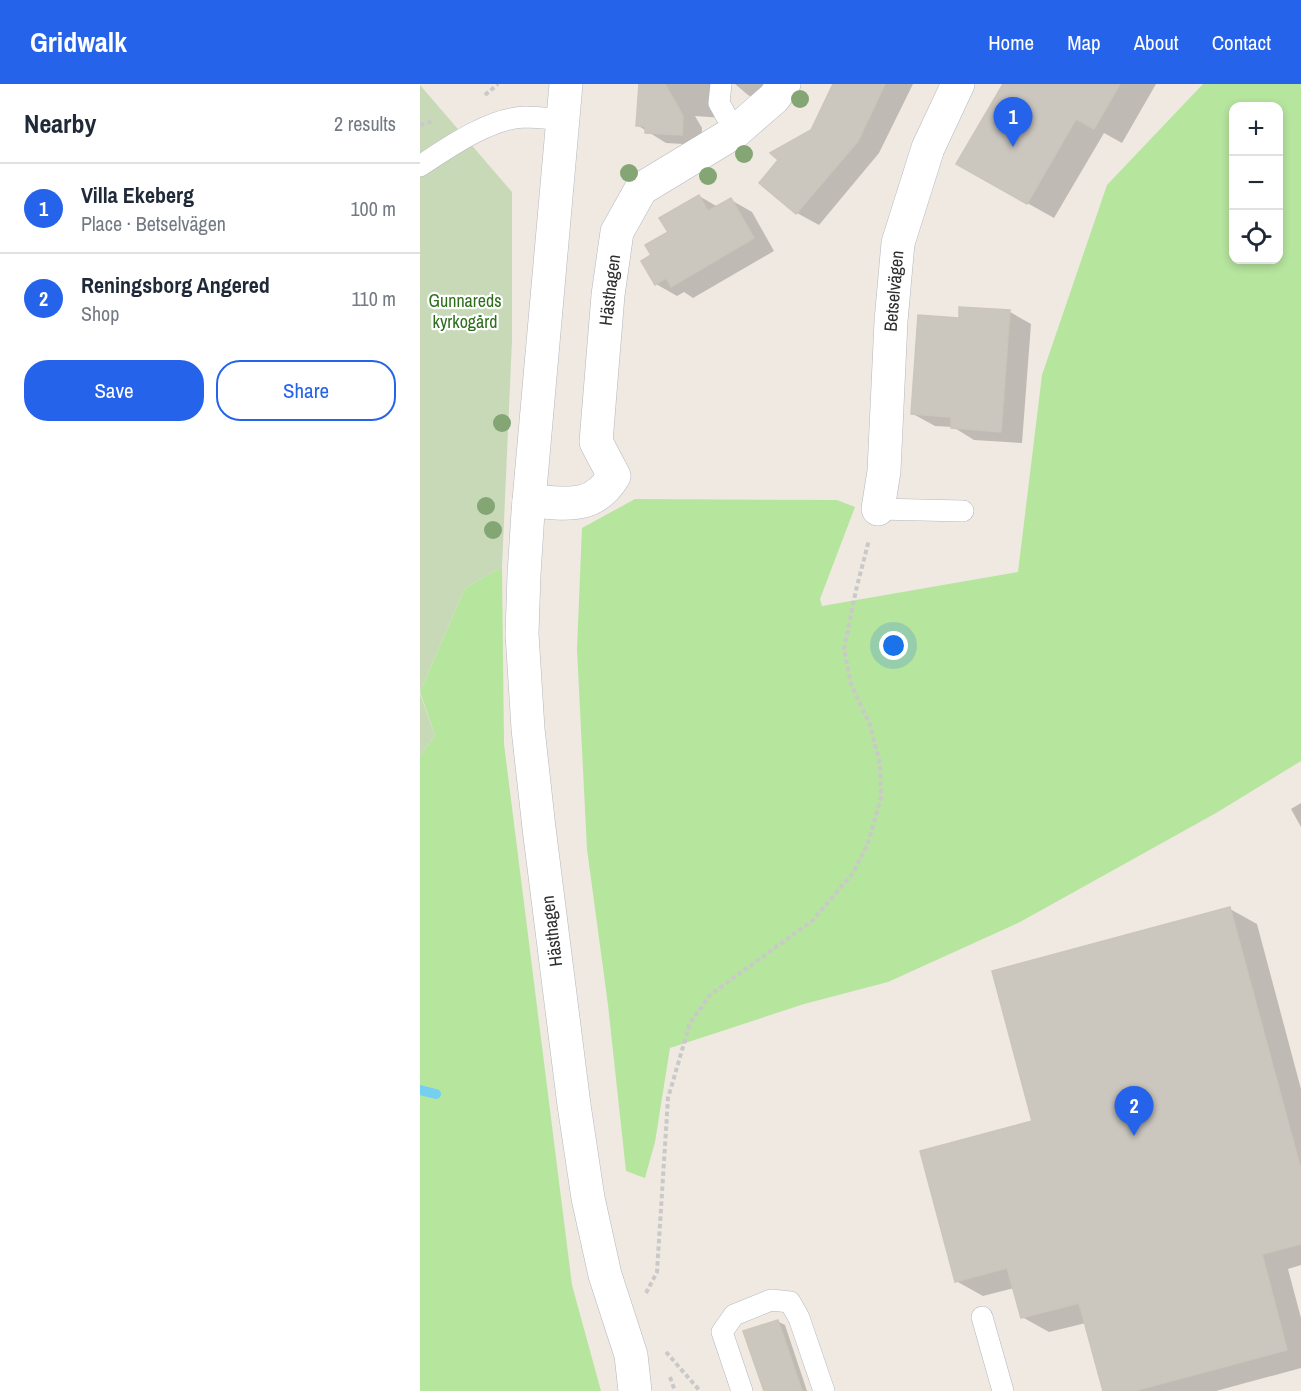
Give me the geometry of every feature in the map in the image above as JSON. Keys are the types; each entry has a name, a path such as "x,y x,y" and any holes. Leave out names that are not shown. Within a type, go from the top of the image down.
{"street":[{"name":"Hästhagen","path":"566,84 524,574 522,634 528,729 574,1105 588,1198 605,1275 651,1351 654,1382 664,1375"},
{"name":"Hästhagen","path":"529,501 583,503 605,491 614,476 596,442 608,295 617,232 641,189 735,132 774,98 784,84"},
{"name":"Betselvägen","path":"878,509 884,471 898,243 928,148 958,84"},
{"name":"Hästhagen","path":"635,1391 651,1351"}],"lane":[{"path":"721,84 720,102 735,132"},
{"path":"420,166 474,134 502,121 525,117 563,120"},
{"path":"878,509 963,511"},
{"path":"742,1391 722,1332 734,1315 771,1300 790,1302 799,1318 824,1391"},
{"path":"982,1317 1003,1391"}],"path":[{"path":"642,1287 645,1297 657,1272 668,1098 690,1023 711,994 812,921 853,873 868,843 881,798 880,764 870,726 851,684 844,649 856,590 878,509"},
{"path":"651,1351 675,1391"},
{"path":"651,1351 700,1391"}],"green space":[{"path":"1203,84 1301,84 1301,761 1216,813 1020,922 888,982 804,1004 670,1048 655,1142 645,1178 626,1171 608,1005 587,849 577,649 582,528 635,499 837,500 855,507 820,599 822,606 1018,572 1042,375 1107,185"},
{"name":"Gunnareds kyrkogård","path":"420,85 512,192 512,340 502,567 465,588 420,692"},
{"path":"502,567 504,744 572,1285 601,1391 420,1391 420,756 435,735 420,692 465,588"},
{"path":"420,694 435,735 420,756"}],"building":[{"path":"639,84 665,84 683,116 682,135 645,133 645,126 636,126"},
{"path":"833,84 885,84 858,141 796,214 759,183 778,160 770,153 811,130"},
{"path":"1003,84 1120,84 1094,129 1076,119 1027,204 956,164"},
{"path":"699,195 708,211 731,198 754,238 671,287 666,278 655,285 641,261 651,255 645,245 668,232 659,218"},
{"path":"959,307 1010,310 1001,432 951,428 951,417 911,414 918,315 959,318"},
{"path":"1230,907 1301,1170 1301,1244 1262,1254 1287,1350 1134,1391 1103,1391 1079,1303 1021,1318 1007,1268 955,1282 920,1151 1032,1121 992,971"},
{"path":"778,1320 802,1391 764,1391 743,1331"}],"waterway":[{"path":"420,1090 436,1094"}],"place":[{"name":"Villa Ekeberg","path":"1013,147"},
{"name":"Reningsborg Angered","path":"1134,1136"}]}
